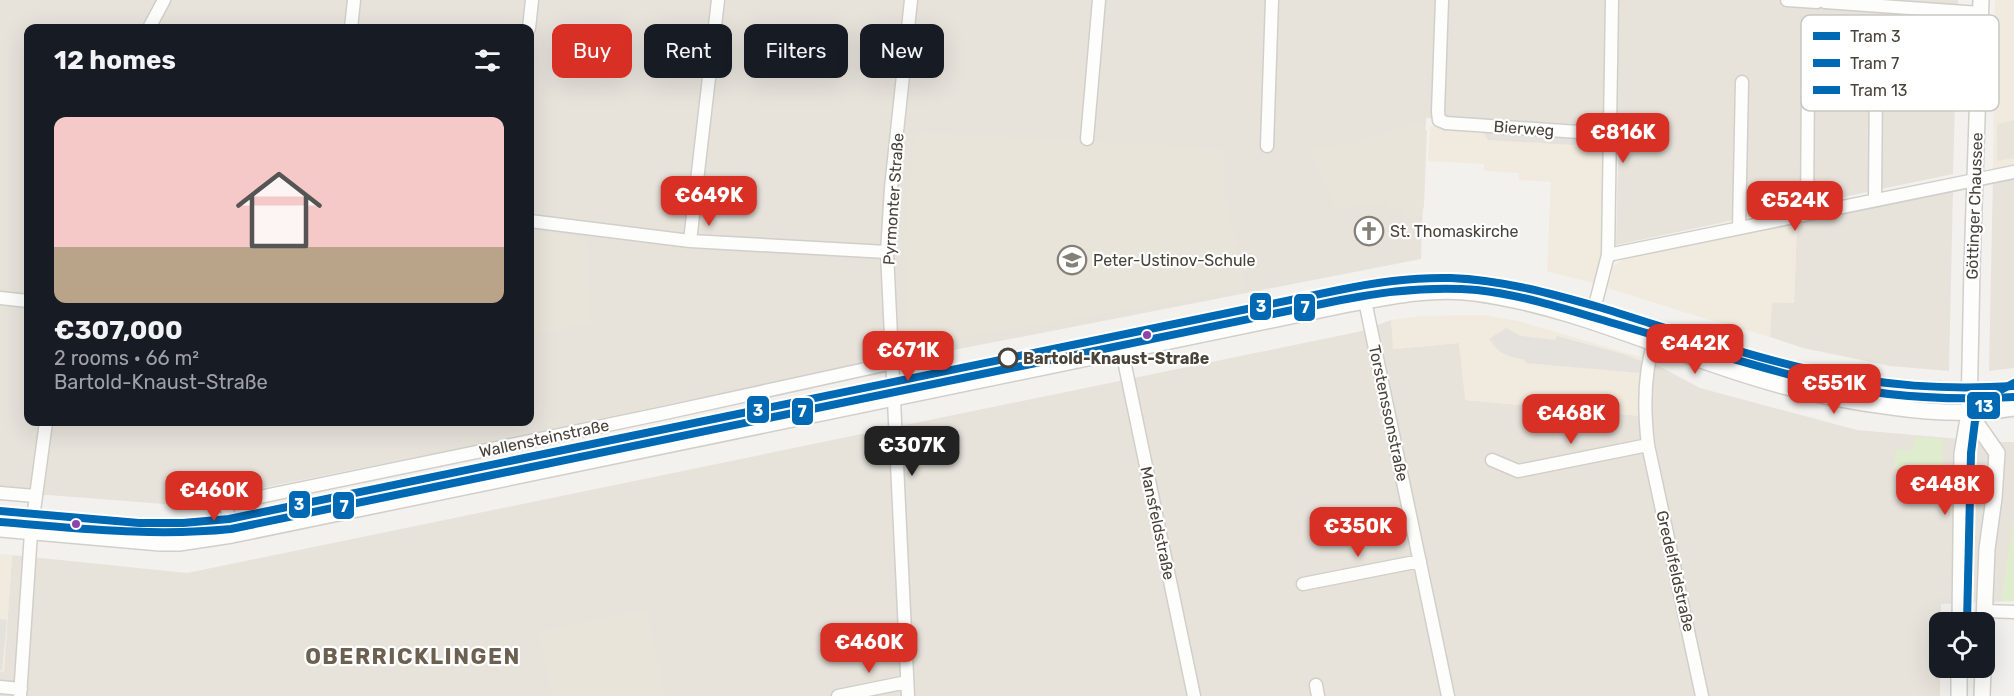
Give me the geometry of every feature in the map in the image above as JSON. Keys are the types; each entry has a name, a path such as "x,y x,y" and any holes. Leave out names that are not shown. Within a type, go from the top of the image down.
{"street":[{"path":"151,24 164,0"},
{"path":"351,24 354,0"},
{"path":"529,24 532,0"},
{"path":"690,241 718,0"},
{"name":"Pyrmonter Straße","path":"893,399 887,252 891,188 911,0"},
{"path":"1087,139 1099,0"},
{"path":"1267,146 1272,0"},
{"name":"Bierweg","path":"1442,0 1437,112 1439,120 1446,123 1608,134"},
{"path":"1591,321 1608,255 1608,134 1612,0"},
{"path":"1787,0 1981,6"},
{"path":"1739,228 1742,82"},
{"path":"1807,214 1808,111"},
{"path":"1875,200 1876,111"},
{"name":"Göttinger Chaussee","path":"1960,612 1962,454 1969,413 1977,111"},
{"path":"1608,255 2014,172"},
{"path":"534,222 690,241 887,252"},
{"name":"Wallensteinstraße","path":"0,529 160,543 179,543 232,535 1365,301 1420,293 1474,293 1523,302 1591,321 1747,376 1858,403 1930,412 1969,413 2014,408"},
{"path":"0,298 24,301"},
{"name":"Torstenssonstraße","path":"1365,301 1448,696"},
{"name":"Gredelfeldstraße","path":"1654,342 1647,367 1648,445 1702,696"},
{"name":"Mansfeldstraße","path":"1122,351 1194,696"},
{"name":"Wallensteinstraße","path":"232,535 226,504 893,363"},
{"path":"893,399 908,696"},
{"path":"1969,413 1997,453 1987,549 1984,612"},
{"path":"0,687 20,692 31,532 45,426"},
{"path":"1492,460 1518,471 1648,445"},
{"path":"0,493 35,496"},
{"path":"1303,584 1420,561"},
{"path":"1995,615 2014,612"},
{"path":"1959,678 1959,696"},
{"path":"1982,696 1983,678"},
{"path":"838,696 907,682"}],"shaded area":[{"path":"0,0 1958,0 1958,15 1801,15 1801,111 1955,111 1953,174 1616,245 1619,130 1426,118 1421,259 177,505 48,495 0,497"},
{"path":"1995,0 2014,0 2014,169 1993,173 1994,111 1999,111 1999,15 1995,15"},
{"path":"2014,120 2014,158 1997,161 1997,124"},
{"path":"1414,123 1423,125 1427,131 1424,206 1421,216 1405,220 1403,208 1388,208 1387,203 1336,208 1314,160 1311,160 1310,147 1351,144"},
{"path":"1430,126 1604,136 1601,257 1597,284 1547,271 1551,182 1519,180 1519,173 1484,171 1484,164 1428,161"},
{"path":"1481,129 1578,135 1574,145 1488,140"},
{"name":"Peter-Ustinov-Schule","path":"918,133 1219,148 1224,155 1224,190 1243,282 1242,288 912,346 907,341 905,237 914,136"},
{"path":"2014,169 2014,368 1989,371 1993,173"},
{"path":"1953,191 1949,371 1890,366 1803,348 1770,337 1771,302 1794,303 1797,221"},
{"path":"1797,221 1794,303 1772,302 1770,337 1608,288 1613,267 1622,260 1635,255"},
{"path":"534,232 586,238 591,322 534,334"},
{"path":"1484,315 1518,321 1644,358 1642,416 1465,400 1459,343 1393,349 1391,320 1420,316"},
{"path":"1391,320 1394,349 1459,343 1466,400 1642,416 1644,358 1700,388 1857,430 2014,442 2014,601 1941,604 1941,612 1929,612 1929,678 1940,678 1940,696 0,696 0,671 4,672 12,555 187,573 1362,331"},
{"path":"1506,328 1521,336 1555,340 1557,336 1626,355 1641,361 1641,373 1525,363 1525,360 1499,351 1489,339"},
{"path":"0,554 12,555 4,672 0,671"},
{"path":"647,609 665,696 552,696 539,632"},
{"path":"0,619 7,620 2,670 0,670"}],"green space":[{"path":"1915,437 1943,439 1943,470 1894,468 1896,449 1913,451"},
{"path":"2014,517 2014,601 2001,601"}],"tram line":[{"name":"3","path":"0,511 139,523 183,523 229,519 1353,287 1423,278 1470,279 1546,293 1762,358 1841,376 1914,386 2014,386"},
{"name":"7","path":"0,522 144,532 231,529 1341,300 1426,289 1477,290 1527,299 1760,367 1836,386 1887,394 1937,398 2014,397"},
{"name":"13","path":"1967,612 1971,453 1975,421 1984,405 1995,393 2014,383"}],"place":[{"name":"St. Thomaskirche","path":"1369,231"},
{"name":"Peter-Ustinov-Schule","path":"1072,260"},
{"name":"Bartold-Knaust-Straße","path":"1008,358"}],"district":[{"name":"OBERRICKLINGEN","path":"413,656"}]}
